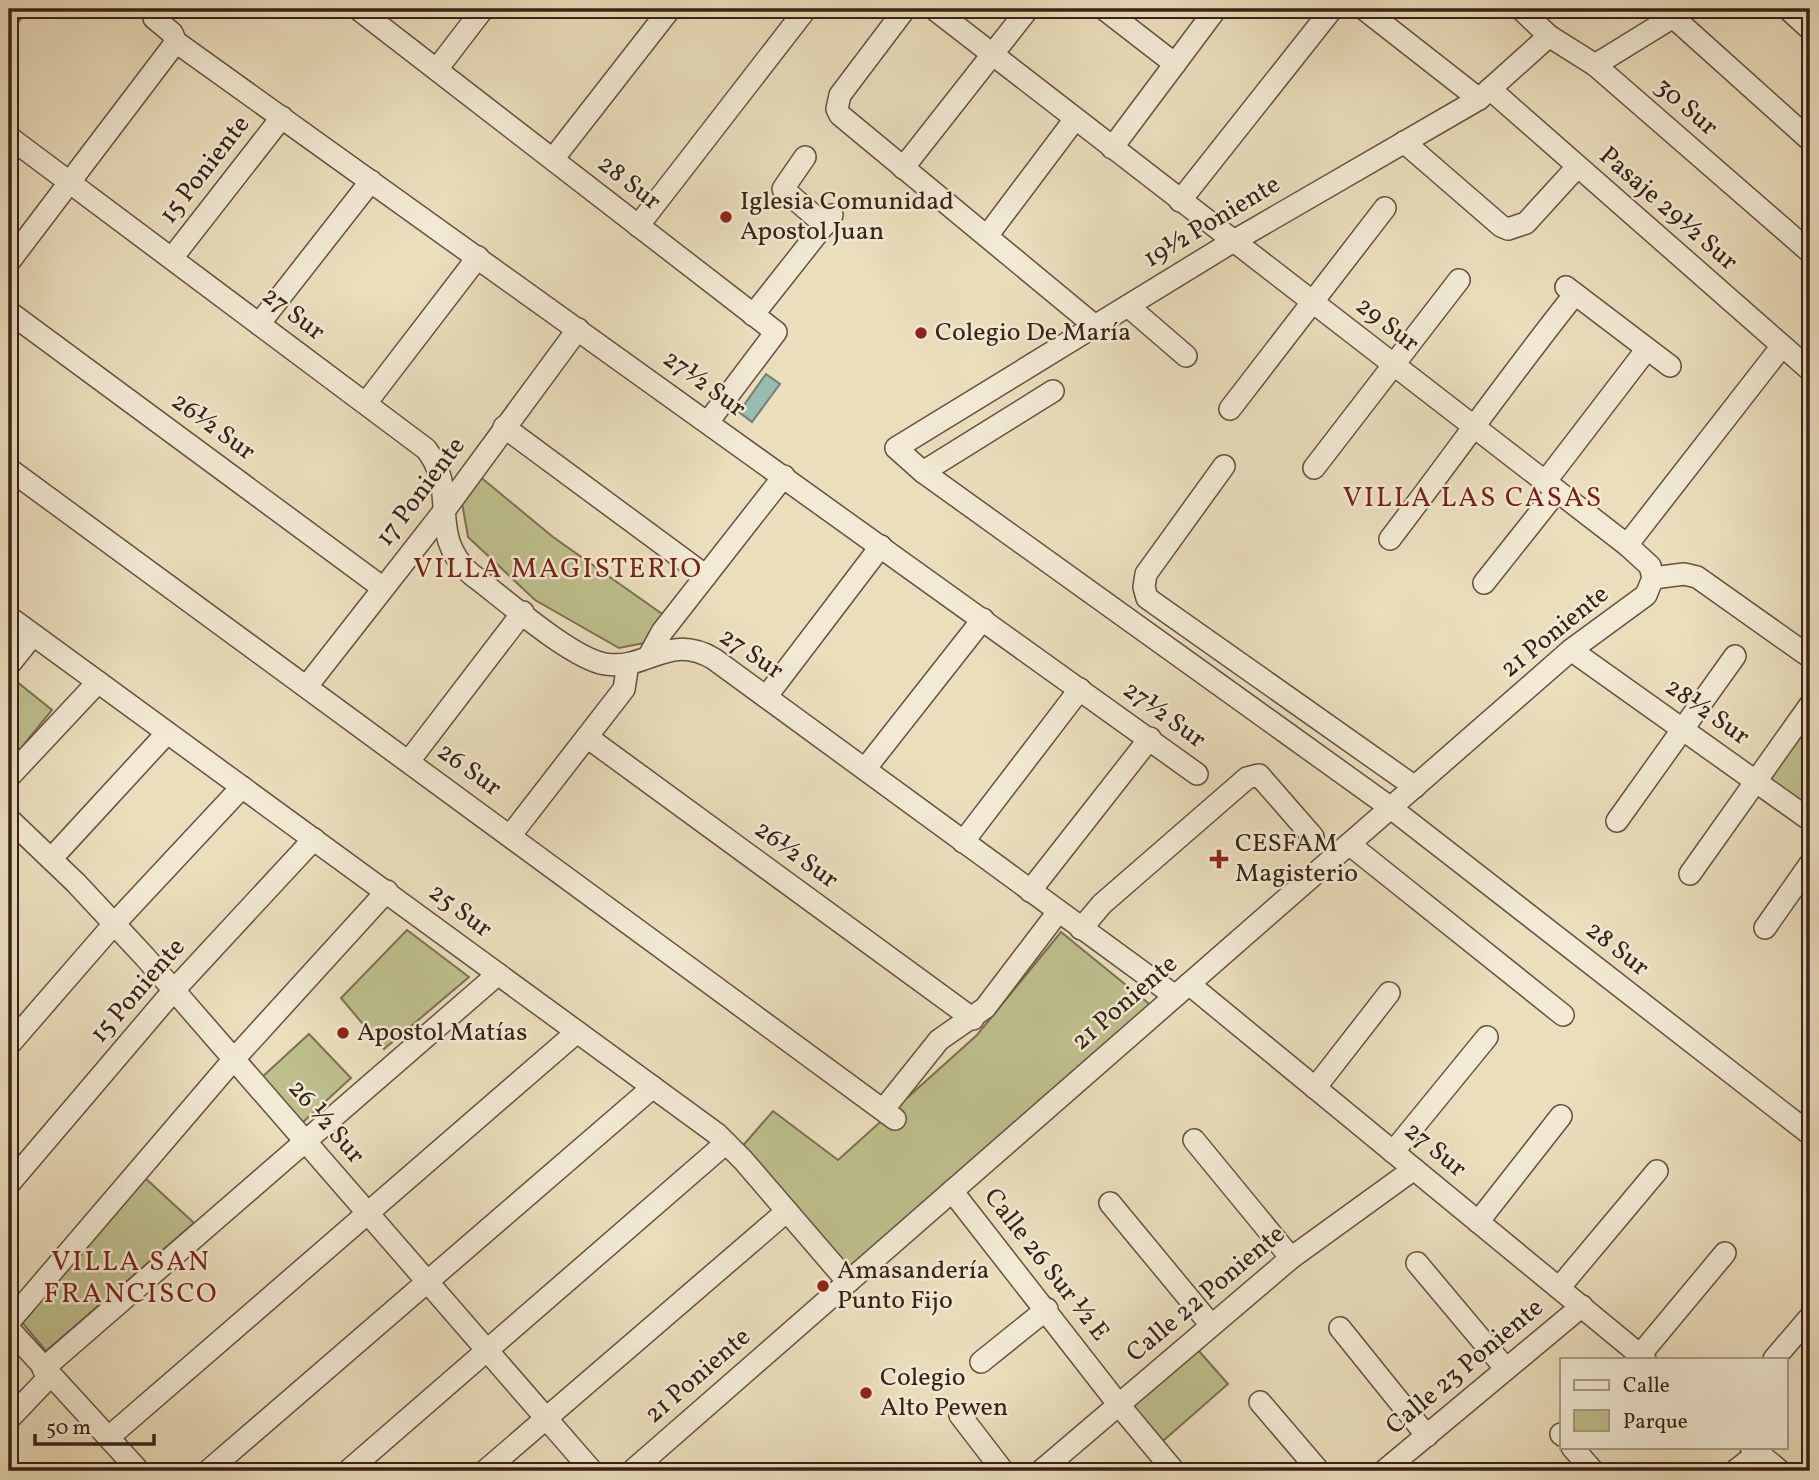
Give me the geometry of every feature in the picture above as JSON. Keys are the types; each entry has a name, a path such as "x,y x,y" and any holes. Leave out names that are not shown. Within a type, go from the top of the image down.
{"street":[{"path":"9,16 14,9"},
{"name":"28 Sur","path":"358,9 776,332 708,422"},
{"path":"437,69 484,9"},
{"path":"553,159 670,9"},
{"path":"638,226 806,9"},
{"path":"905,9 840,95 837,109 845,121 1095,326"},
{"name":"29 Sur","path":"934,9 1232,242 1628,545 1646,561 1653,578"},
{"path":"903,168 1028,9"},
{"path":"1104,9 1175,64"},
{"path":"1112,148 1216,9"},
{"path":"1180,201 1332,9"},
{"name":"Pasaje 29½ Sur","path":"1364,9 1485,94 1577,167 1810,370"},
{"name":"30 Sur","path":"1521,9 1549,36 1595,65 1810,253"},
{"path":"1788,9 1810,29"},
{"path":"1595,65 1679,13 1810,139"},
{"name":"27½ Sur","path":"154,18 172,33 176,42 1197,774"},
{"name":"19½ Poniente","path":"897,448 1232,242 1485,94 1549,36"},
{"path":"9,262 176,42"},
{"name":"15 Poniente","path":"172,258 282,117"},
{"path":"987,236 1075,119"},
{"name":"27 Sur","path":"9,137 418,442 433,457 443,483 444,531 456,559 523,612 589,659 608,664 628,664 650,654 677,648 697,651 714,659 1081,929 1182,990 1315,1088 1642,1357"},
{"path":"1404,142 1501,226 1513,229 1526,223 1577,167"},
{"path":"754,315 828,220 783,189 804,157"},
{"path":"259,324 370,181"},
{"path":"1230,409 1385,208"},
{"path":"366,403 478,257"},
{"path":"1314,468 1459,281"},
{"path":"1390,539 1570,290 1670,366"},
{"path":"1128,306 1186,356"},
{"name":"26½ Sur","path":"9,312 383,588"},
{"name":"17 Poniente","path":"307,686 444,510 578,329"},
{"path":"1628,545 1782,346"},
{"path":"1484,583 1647,349"},
{"path":"923,472 1053,391"},
{"path":"504,427 706,576"},
{"name":"28 Sur","path":"897,448 923,472 1391,808 1810,1134"},
{"path":"1224,466 1146,574 1144,587 1147,598 1415,787"},
{"name":"26 Sur","path":"9,469 889,1114 939,1040 973,1018"},
{"path":"650,654 662,632 784,477"},
{"path":"766,697 881,546"},
{"path":"1653,578 1684,574 1698,576 1810,657"},
{"name":"21 Poniente","path":"632,1471 1571,650 1646,595 1653,578"},
{"path":"409,761 523,612"},
{"name":"25 Sur","path":"9,617 387,891 726,1143 848,1282"},
{"path":"864,769 983,619"},
{"path":"9,665 33,635"},
{"name":"28½ Sur","path":"1571,650 1810,820"},
{"path":"1617,821 1734,656"},
{"path":"510,836 624,689 628,664"},
{"path":"9,777 98,682"},
{"path":"963,842 1080,689"},
{"path":"1690,874 1810,705"},
{"path":"51,859 167,733"},
{"name":"26½ Sur","path":"587,737 973,1018"},
{"path":"1030,891 1150,738"},
{"path":"1081,929 1102,904 1247,778 1259,775 1312,837"},
{"path":"9,1045 114,924 242,787"},
{"name":"26 ½ Sur","path":"9,819 114,924 174,990 592,1471"},
{"name":"15 Poniente","path":"9,1184 174,990 314,839"},
{"path":"1349,844 1563,1015"},
{"path":"1765,928 1810,864"},
{"path":"9,1322 234,1059 387,891"},
{"path":"973,1018 1058,912"},
{"path":"9,1419 47,1373 305,1141 498,974"},
{"path":"1315,1088 1389,993"},
{"path":"109,1437 577,1032"},
{"path":"1393,1152 1487,1037"},
{"path":"208,1471 653,1087"},
{"path":"1478,1222 1561,1116"},
{"path":"1194,1139 1291,1258"},
{"path":"348,1471 726,1143"},
{"name":"Calle 22 Poniente","path":"1041,1471 1291,1258 1414,1169"},
{"path":"1559,1288 1657,1171"},
{"name":"Calle 26 Sur ½ E","path":"953,1191 1119,1405 1174,1471"},
{"path":"1110,1203 1211,1325"},
{"path":"485,1471 787,1211"},
{"path":"1642,1357 1725,1253"},
{"path":"1417,1263 1506,1369"},
{"name":"Calle 23 Poniente","path":"1384,1471 1582,1306"},
{"path":"981,1362 1047,1309"},
{"path":"1775,1358 1810,1317"},
{"path":"1340,1328 1427,1436"},
{"path":"9,1329 139,1471"},
{"path":"1260,1402 1319,1471"},
{"path":"960,1415 1003,1471"},
{"path":"1573,1448 1593,1471"},
{"path":"1735,1471 1754,1450 1780,1471"}],"green space":[{"path":"478,475 553,537 665,616 644,643 619,648 535,600 468,537 461,497"},
{"path":"11,677 52,710 9,763 9,681"},
{"path":"1804,726 1810,730 1810,811 1768,780"},
{"path":"407,930 469,977 384,1049 341,998"},
{"path":"1061,932 1153,1007 850,1268 740,1149 773,1111 838,1160 977,1035"},
{"path":"309,1034 351,1078 302,1123 261,1078"},
{"path":"144,1177 194,1223 46,1351 20,1320"},
{"path":"1191,1342 1228,1384 1156,1447 1121,1406"}],"water":[{"path":"766,374 780,384 752,422 739,412"}],"place":[{"name":"Iglesia Comunidad Apostol Juan","path":"726,217"},
{"name":"Colegio De María","path":"921,333"},
{"name":"CESFAM Magisterio","path":"1219,859"},
{"name":"Apostol Matías","path":"343,1033"},
{"name":"Amasandería Punto Fijo","path":"823,1286"},
{"name":"Colegio Alto Pewen","path":"866,1393"}],"district":[{"name":"VILLA LAS CASAS","path":"1473,498"},
{"name":"VILLA MAGISTERIO","path":"558,569"},
{"name":"VILLA SAN FRANCISCO","path":"131,1278"}]}
